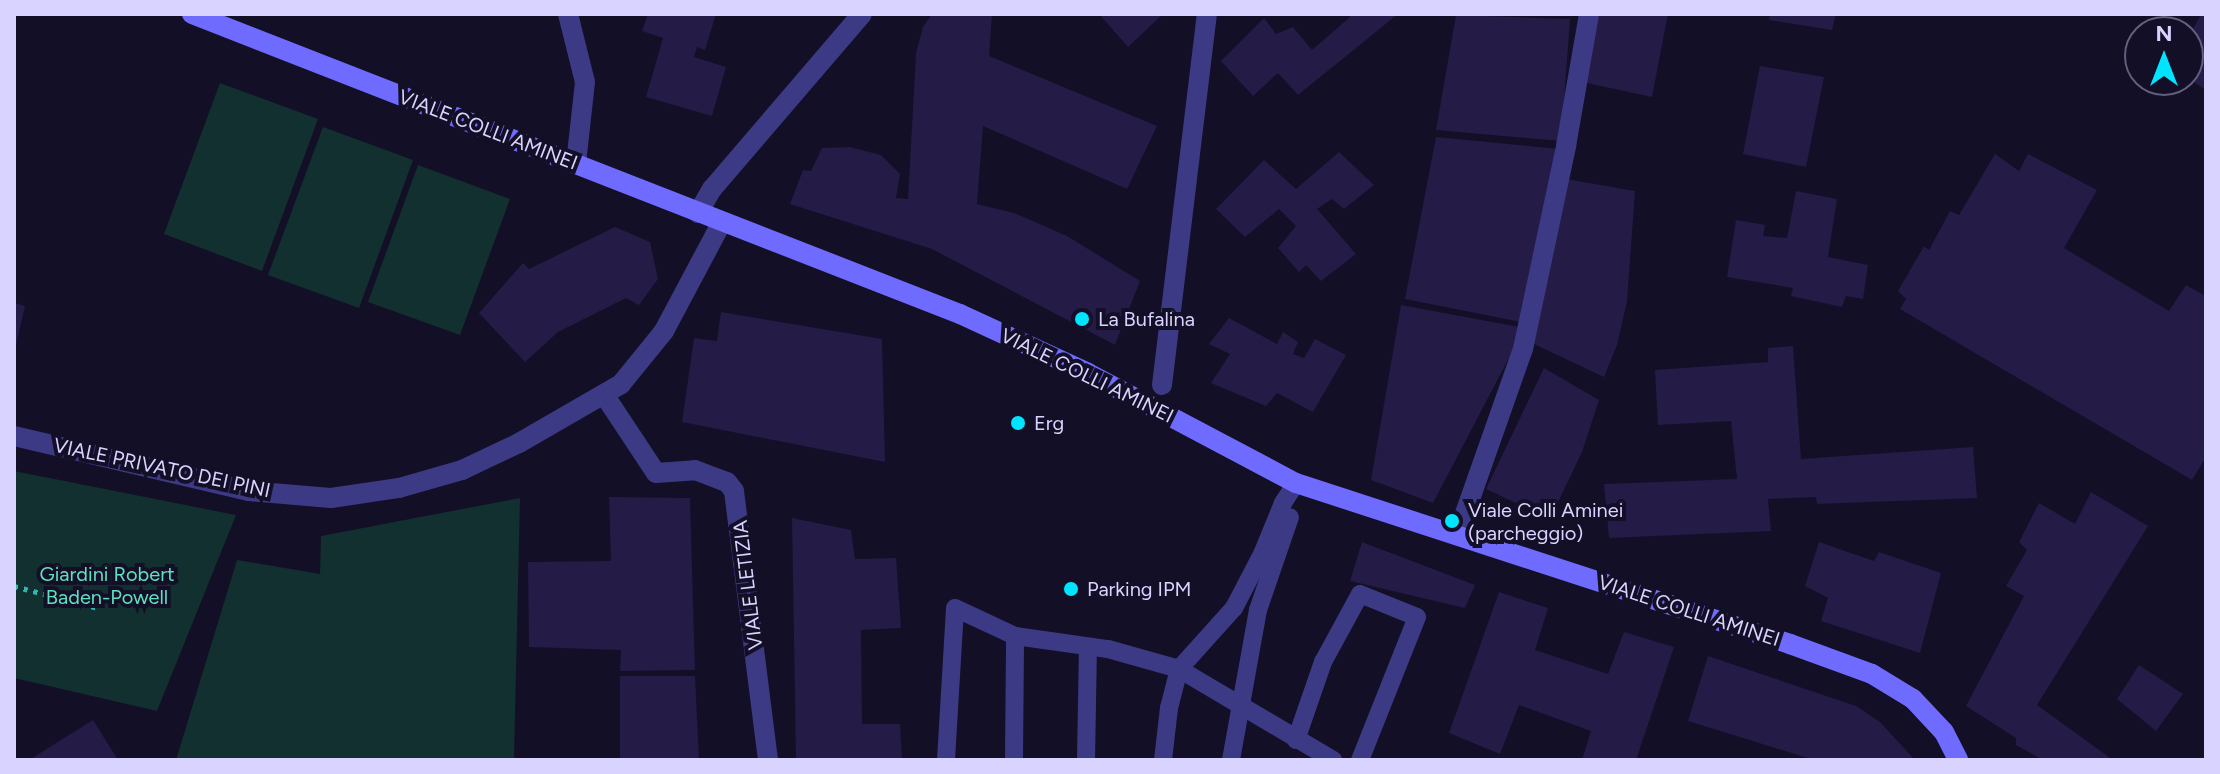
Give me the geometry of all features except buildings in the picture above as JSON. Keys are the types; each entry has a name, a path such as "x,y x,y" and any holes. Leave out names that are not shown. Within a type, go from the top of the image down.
{"main road":[{"name":"VIALE COLLI AMINEI","path":"192,14 974,321 1088,373 1296,483 1790,644 1872,674 1913,699 1944,732 1958,760"}],"street":[{"path":"568,14 585,82 576,164"},
{"path":"698,213 712,189 862,14"},
{"path":"1162,385 1207,14"},
{"path":"1463,519 1523,349 1566,146 1589,14"},
{"name":"VIALE PRIVATO DEI PINI","path":"14,436 249,491 331,498 399,488 462,470 605,396 634,370 664,331 722,222"},
{"name":"VIALE LETIZIA","path":"605,396 656,473 695,470 727,482 734,491 768,760"}],"lane":[{"path":"1163,760 1169,708 1179,669 1234,608 1263,552 1283,503 1296,483"},
{"path":"1231,760 1258,610 1293,508 1296,483"},
{"path":"1296,740 1323,662 1360,594 1417,617 1360,760"},
{"path":"946,760 955,608 1015,636 1088,647 1179,669 1241,709 1333,760"},
{"path":"1014,760 1015,636"},
{"path":"1086,760 1088,647"}],"path":[{"path":"14,586 98,608"}],"green space":[{"path":"220,83 318,119 262,271 164,234"},
{"path":"323,127 413,160 359,308 268,275"},
{"path":"418,165 510,199 460,335 368,302"},
{"name":"Giardini Robert Baden-Powell","path":"14,471 236,515 157,711 14,678"},
{"path":"520,498 514,760 176,760 237,560 320,574 321,536"}],"place":[{"name":"La Bufalina","path":"1082,319"},
{"name":"Erg","path":"1018,423"},
{"name":"Viale Colli Aminei (parcheggio)","path":"1452,521"},
{"name":"Parking IPM","path":"1071,589"}]}
